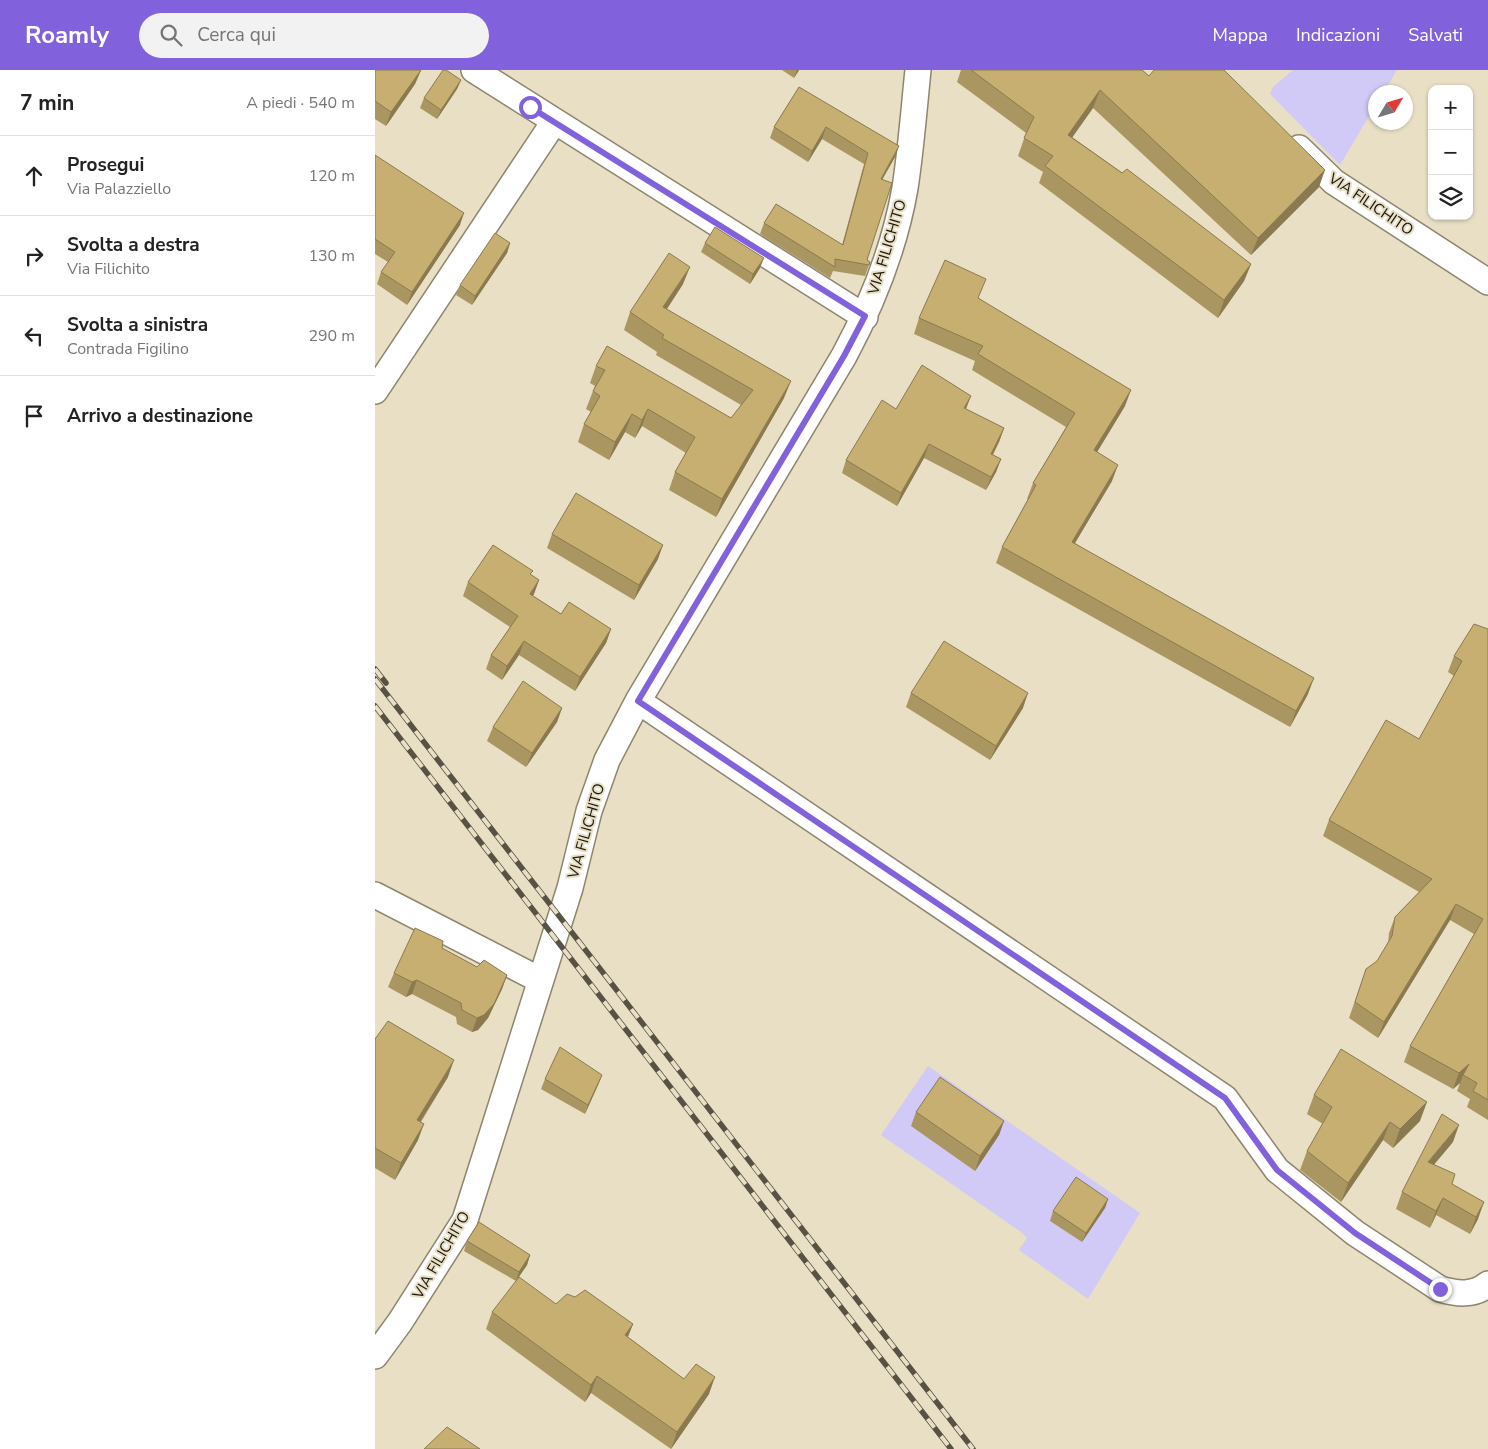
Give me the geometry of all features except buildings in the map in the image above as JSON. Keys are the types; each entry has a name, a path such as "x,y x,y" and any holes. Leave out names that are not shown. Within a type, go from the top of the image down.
{"street":[{"path":"474,70 865,316"},
{"name":"VIA FILICHITO","path":"375,1356 400,1322 465,1220 540,980 571,888 589,811 607,760 638,701 844,356 865,316 890,243 905,189 918,70"},
{"path":"375,391 554,122"},
{"name":"VIA FILICHITO","path":"1282,131 1334,182 1488,282"},
{"path":"638,701 1225,1098 1277,1170 1355,1233 1440,1289 1454,1294 1469,1293 1488,1284"},
{"path":"375,895 540,980"}],"shaded area":[{"path":"1293,70 1397,70 1388,85 1368,85 1368,118 1340,165 1270,94 1273,87"},
{"path":"928,1066 1140,1213 1088,1299 1019,1250 1027,1238 1021,1232 881,1135"}],"railway":[{"path":"375,669 386,683"},
{"path":"375,679 973,1449"},
{"path":"375,706 951,1449"}],"route":[{"path":"530,107 865,316 844,356 638,701 1225,1098 1277,1170 1355,1233 1440,1289"}]}
